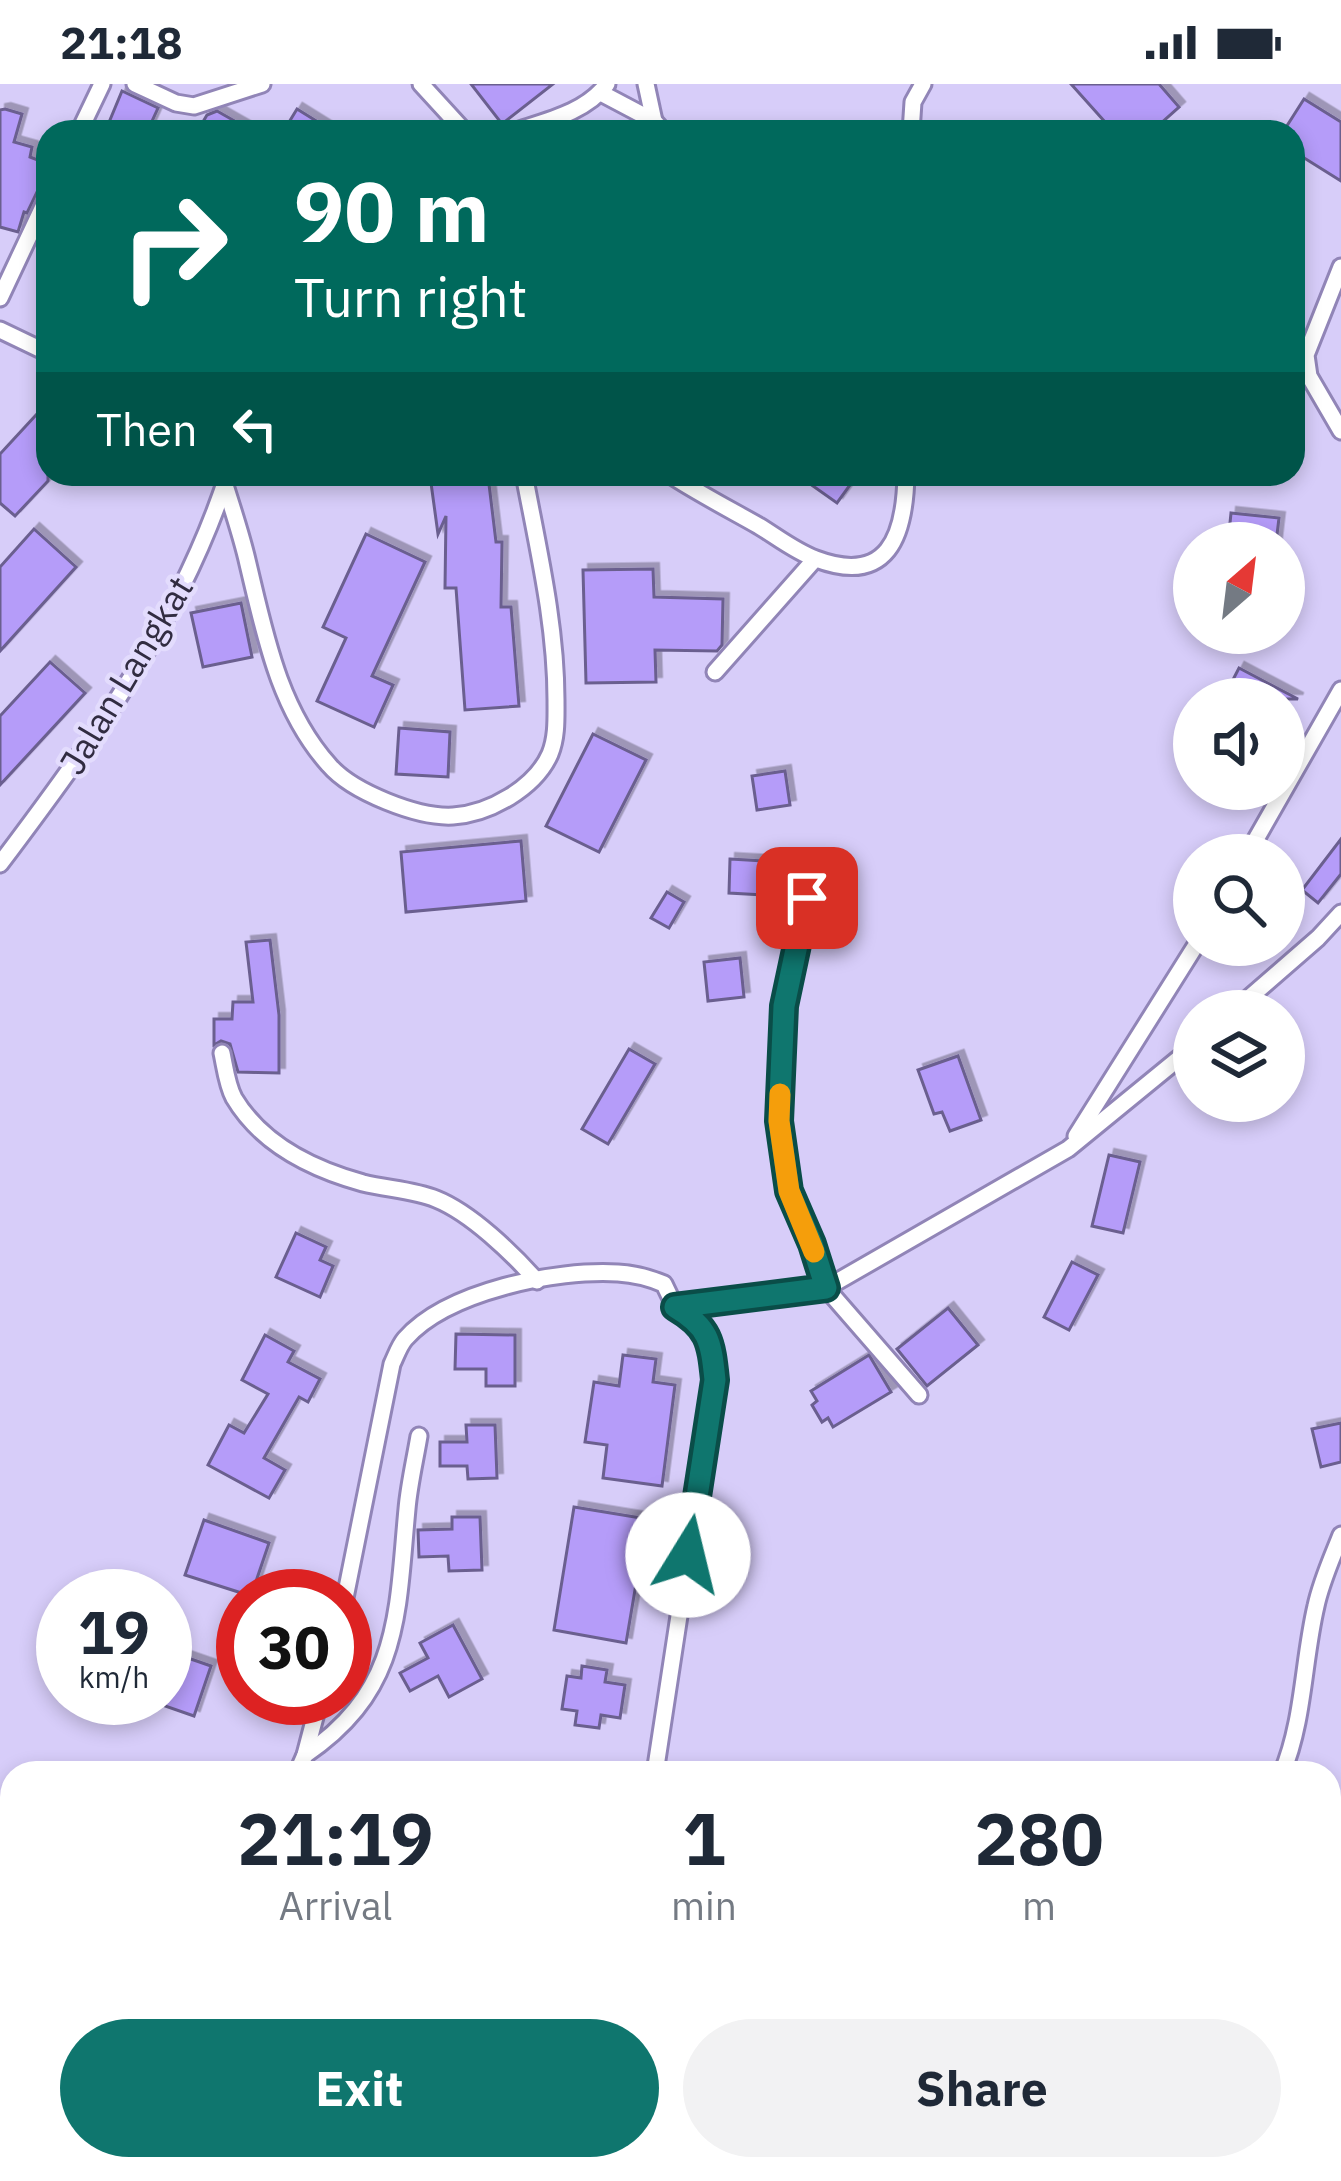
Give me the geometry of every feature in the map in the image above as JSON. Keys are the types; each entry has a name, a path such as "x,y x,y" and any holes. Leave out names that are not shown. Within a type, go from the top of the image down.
{"street":[{"path":"85,120 102,84"},
{"path":"135,84 194,106 262,84"},
{"path":"421,84 454,120"},
{"path":"646,84 657,120"},
{"path":"911,120 913,102 923,84"},
{"path":"547,120 576,110 604,88 650,120"},
{"path":"0,298 36,222"},
{"path":"1341,267 1306,356 1309,376 1341,430"},
{"path":"0,330 36,346"},
{"name":"Jalan Langkat","path":"0,864 133,679 184,588 224,486"},
{"path":"229,486 262,633 290,710 330,767 357,788 393,804 448,816 490,807 515,792 539,773 556,735 552,629 526,486"},
{"path":"690,486 815,559 858,568 876,563 896,538 906,486"},
{"path":"715,672 815,559"},
{"path":"1259,834 1341,690"},
{"path":"815,862 784,1006 779,1121 789,1191 826,1288 919,1395"},
{"path":"1258,990 1341,913"},
{"path":"1068,1149 1183,966"},
{"path":"222,1053 232,1094 268,1138 315,1168 436,1199 494,1239 537,1281"},
{"path":"675,1307 826,1288 1068,1149 1173,1063"},
{"path":"351,1569 392,1364 404,1340 453,1304 495,1288 618,1273 664,1284 675,1307 700,1322 712,1354 715,1380 657,1761"},
{"path":"305,1755 352,1718 389,1648 419,1436"},
{"path":"1287,1761 1316,1603 1341,1535"},
{"path":"302,1761 313,1725"}],"building":[{"path":"471,84 553,84 507,120 499,120"},
{"path":"1071,84 1159,84 1179,107 1164,120 1103,120"},
{"path":"122,91 158,108 152,120 110,120"},
{"path":"1304,99 1341,122 1341,181 1305,158 1305,120 1291,120"},
{"path":"297,109 315,120 290,120"},
{"path":"0,110 22,114 14,142 32,147 30,157 36,159 36,194 18,232 0,227"},
{"path":"217,111 233,120 204,120"},
{"path":"36,415 36,486 43,486 15,516 0,503 0,454"},
{"path":"431,486 489,486 496,542 502,542 501,607 511,607 519,706 465,710 456,588 445,588 446,516 438,534"},
{"path":"813,486 849,486 837,503"},
{"path":"1231,513 1279,518 1279,522 1230,522"},
{"path":"34,529 76,567 0,651 0,567"},
{"path":"366,534 425,562 372,676 393,685 374,727 317,701 346,638 323,627"},
{"path":"653,569 654,597 723,599 722,645 717,651 655,650 656,682 586,683 583,570"},
{"path":"241,603 252,657 203,667 191,613"},
{"path":"50,662 85,693 0,785 0,716"},
{"path":"1239,668 1258,678 1234,678"},
{"path":"399,728 450,732 448,777 396,774"},
{"path":"593,734 646,760 599,852 546,826"},
{"path":"785,771 790,805 757,810 752,776"},
{"path":"1341,839 1341,874 1318,903 1305,892"},
{"path":"521,841 526,901 406,912 401,852"},
{"path":"730,859 765,861 764,895 729,893"},
{"path":"667,892 684,902 669,928 651,918"},
{"path":"270,940 279,1015 279,1073 238,1072 230,1044 214,1045 214,1019 232,1019 233,1002 253,1002 246,942"},
{"path":"740,958 744,997 708,1001 704,962"},
{"path":"629,1049 655,1064 608,1144 582,1129"},
{"path":"958,1056 981,1120 950,1131 942,1112 934,1114 918,1070"},
{"path":"1109,1155 1140,1162 1123,1233 1092,1226"},
{"path":"296,1233 326,1247 320,1260 333,1266 320,1297 276,1277"},
{"path":"1072,1262 1098,1275 1069,1330 1044,1317"},
{"path":"948,1308 978,1345 927,1386 897,1349"},
{"path":"456,1334 515,1335 515,1386 486,1386 486,1369 455,1369"},
{"path":"265,1335 294,1351 288,1362 320,1379 308,1402 299,1397 264,1458 285,1470 269,1498 208,1465 229,1425 244,1433 268,1394 242,1380"},
{"path":"623,1355 656,1359 653,1382 675,1385 662,1486 603,1478 607,1445 585,1442 594,1382 619,1386"},
{"path":"869,1355 891,1392 833,1427 828,1418 822,1422 812,1405 817,1401 811,1391"},
{"path":"1341,1423 1341,1462 1321,1467 1312,1429"},
{"path":"466,1425 495,1425 497,1478 468,1479 467,1466 440,1466 440,1442 467,1442"},
{"path":"574,1507 647,1519 626,1643 554,1630"},
{"path":"452,1517 480,1517 482,1570 449,1571 448,1556 419,1557 418,1530 452,1529"},
{"path":"204,1520 269,1543 260,1569 216,1569 216,1585 192,1577 192,1569 187,1569"},
{"path":"453,1625 482,1679 449,1697 438,1676 410,1691 400,1673 428,1658 420,1643"},
{"path":"192,1659 211,1666 192,1715"},
{"path":"582,1666 607,1670 605,1682 625,1685 620,1718 601,1715 599,1728 575,1725 577,1711 562,1709 567,1676 581,1678"}],"slow traffic":[{"path":"780,1094 789,1191 814,1252"}],"route":[{"path":"688,1555 715,1380 712,1354 700,1322 675,1307 826,1288 789,1191 779,1121 784,1006 807,898"}]}
